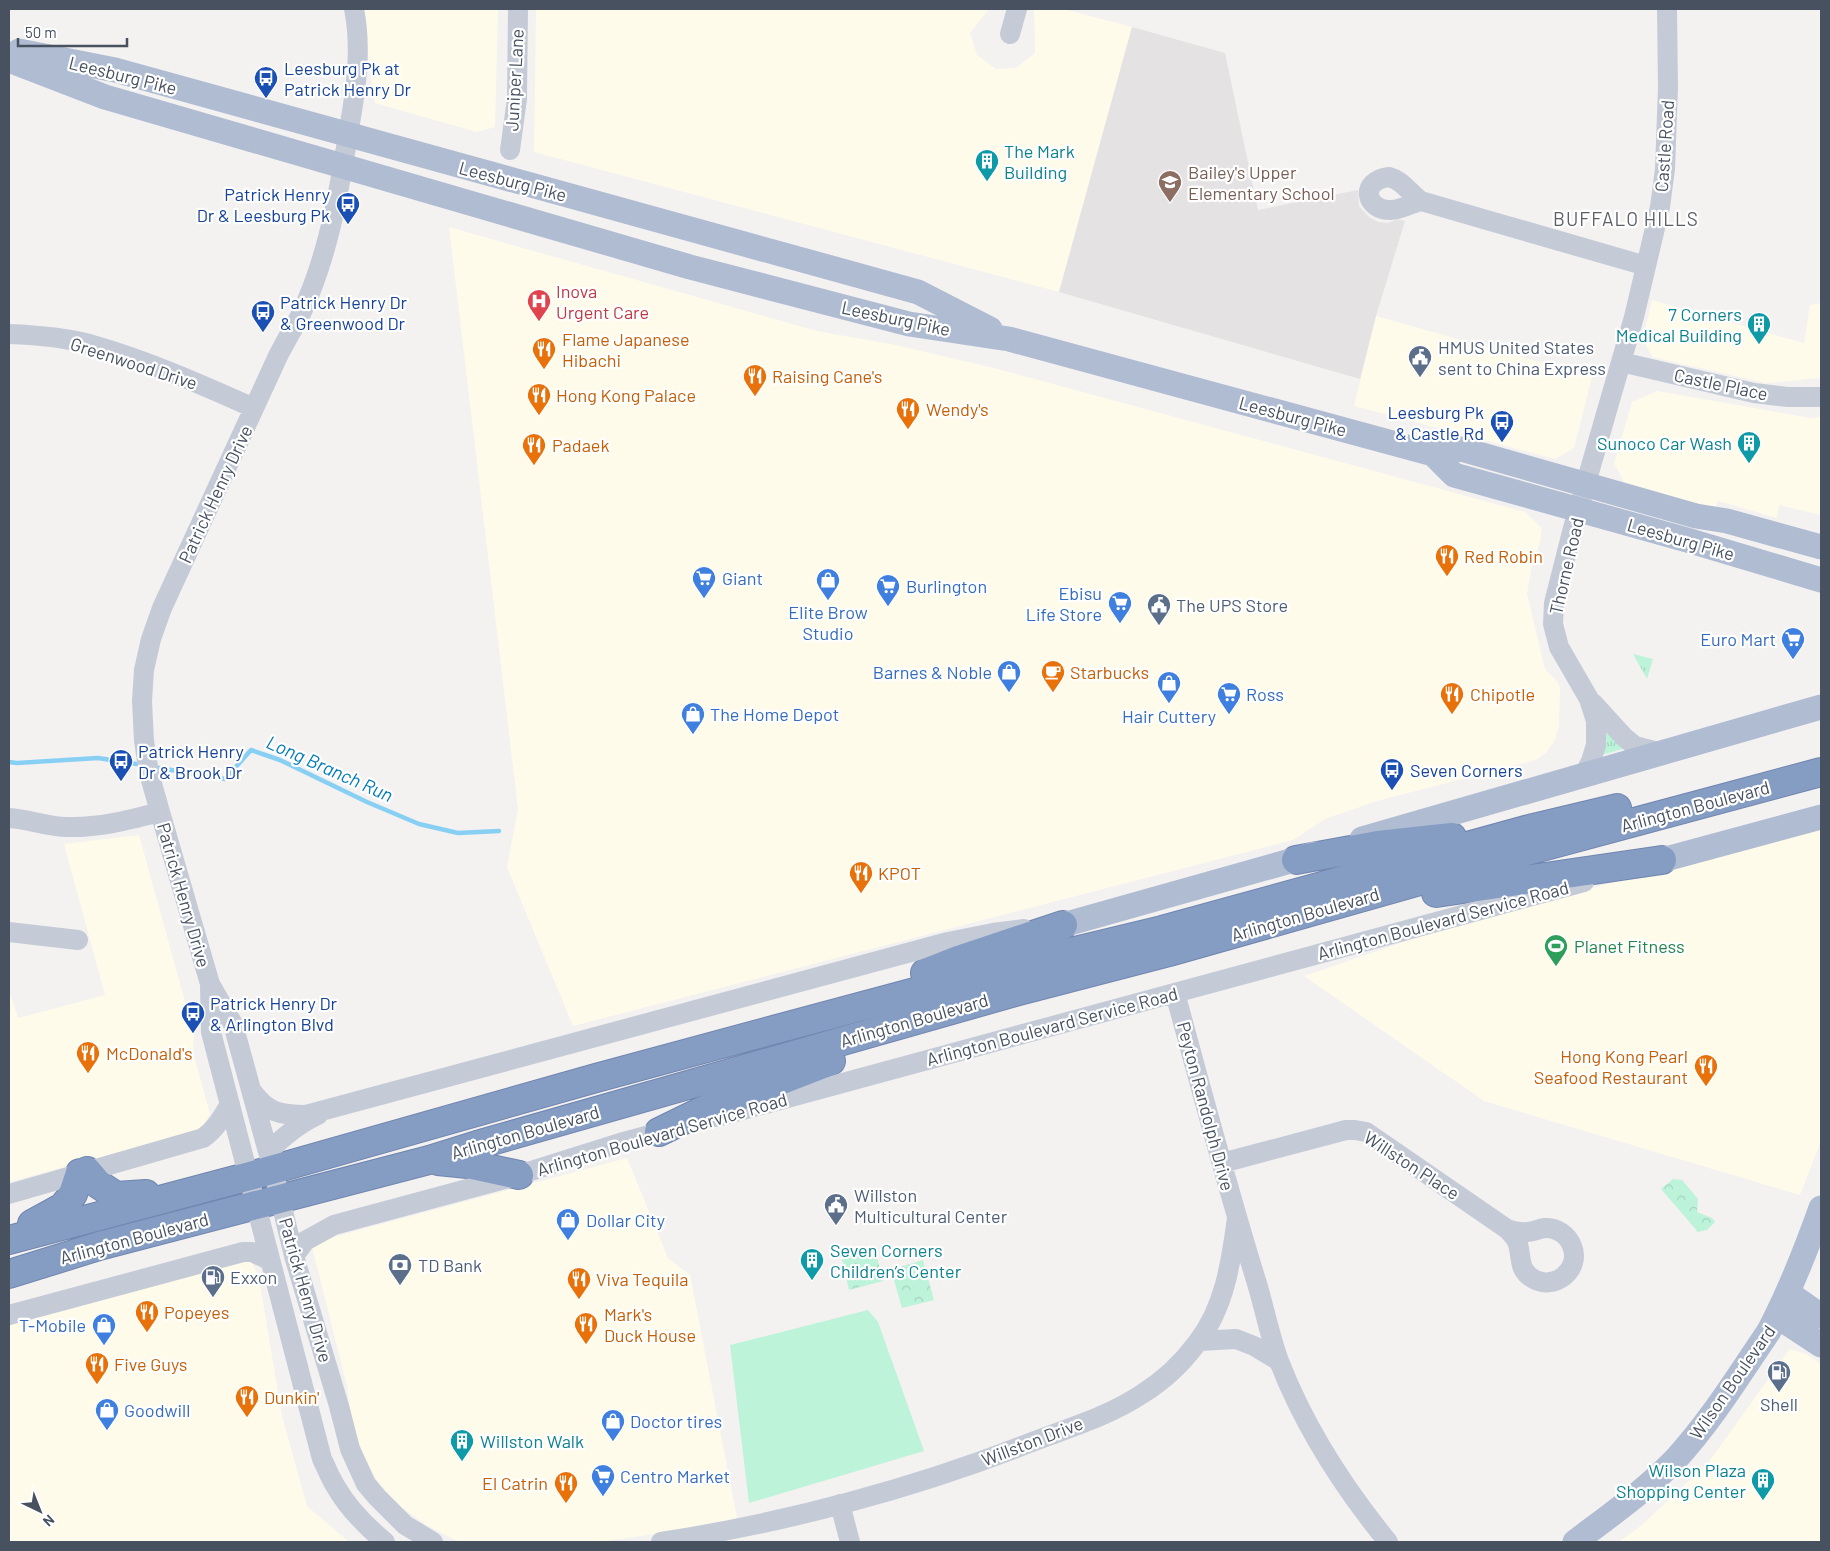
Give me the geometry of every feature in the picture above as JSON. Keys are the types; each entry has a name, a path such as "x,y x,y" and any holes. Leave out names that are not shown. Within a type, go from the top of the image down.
{"highway":[{"name":"Arlington Boulevard","path":"9,1240 200,1189 263,1166 1008,967 1162,930 1533,828 1660,798 1821,753"},
{"name":"Arlington Boulevard","path":"9,1274 99,1246 430,1160 486,1142 1015,992 1169,952 1513,855 1821,772"},
{"path":"1296,860 1378,845 1533,828"},
{"path":"1169,952 1285,924 1455,889 1662,860"},
{"path":"776,1029 958,960 1063,925"},
{"path":"659,1132 704,1110 1015,992"},
{"path":"430,1160 468,1164 520,1175"},
{"path":"9,1235 63,1207 73,1194 83,1172 116,1196 200,1189"},
{"path":"9,1290 46,1275 99,1246"}],"main road":[{"name":"Leesburg Pike","path":"9,49 115,70 918,292 1009,339"},
{"name":"Leesburg Pike","path":"9,60 105,97 690,267 909,324 1009,339 1433,454 1461,449 1696,516 1727,521 1821,547"},
{"name":"Leesburg Pike","path":"1433,454 1454,475 1687,540 1821,580"},
{"path":"1063,925 1296,860 1383,832 1583,777 1821,707"},
{"name":"Arlington Boulevard Service Road","path":"1662,860 1821,817"},
{"name":"Wilson Boulevard","path":"1575,1542 1648,1485 1675,1460 1708,1420 1765,1337 1777,1316 1788,1293 1821,1208"},
{"path":"1788,1293 1821,1316"},
{"path":"1777,1316 1821,1345"}],"street":[{"name":"Patrick Henry Drive","path":"354,9 358,42 357,80 335,213 314,280 300,315 278,356 162,608 151,639 144,670 142,700 144,741 149,773 210,984 234,1024 250,1088 269,1202 269,1260 281,1297 312,1427 322,1459 336,1487 345,1501 374,1533 385,1542"},
{"name":"Juniper Lane","path":"510,150 517,98 518,9"},
{"path":"1010,34 1017,9"},
{"name":"Castle Road","path":"1586,484 1634,317 1660,207 1668,87 1668,9"},
{"path":"1421,201 1646,266"},
{"name":"Greenwood Drive","path":"9,334 38,335 88,344 166,370 254,408"},
{"name":"Castle Place","path":"1621,362 1754,393 1788,397 1821,397"},
{"name":"Thorne Road","path":"1586,484 1558,582 1554,603 1553,624 1559,647 1590,699 1624,737 1635,746 1662,753"},
{"name":"Thorne Road","path":"1583,777 1591,762 1596,744 1596,721 1590,699"},
{"path":"9,818 26,819 66,827 99,826 160,812"},
{"name":"Arlington Boulevard Service Road","path":"294,1256 305,1241 334,1225 520,1175 659,1132 1662,860"},
{"path":"250,1088 261,1104 275,1111 290,1115 306,1115 948,942 993,933 1063,925"},
{"path":"9,932 78,940"},
{"name":"Patrick Henry Drive","path":"210,984 211,1032 230,1104 263,1166"},
{"name":"Peyton Randolph Drive","path":"1175,993 1236,1218 1279,1361"},
{"path":"9,1194 203,1138 220,1122 230,1104"},
{"path":"263,1166 285,1135 306,1120 339,1106"},
{"name":"Willston Place","path":"1222,1163 1346,1130 1366,1132 1392,1148 1507,1229"},
{"name":"Patrick Henry Drive","path":"269,1202 294,1256 350,1449 361,1474 376,1497 418,1534 432,1542"},
{"name":"Willston Drive","path":"713,1538 953,1471 1119,1408 1142,1394 1164,1378 1199,1341 1214,1314 1226,1282 1236,1218"},
{"path":"9,1314 243,1252 252,1252 269,1260"},
{"path":"1199,1341 1236,1339 1254,1346 1279,1361 1326,1456 1362,1510 1388,1542"},
{"path":"840,1504 850,1542"},
{"path":"661,1542 713,1538"}],"shaded area":[{"path":"361,9 498,9 495,127 477,132 375,103"},
{"path":"536,9 989,9 970,33 977,55 996,69 1016,68 1035,53 1034,9 1064,9 1132,27 1059,292 534,152"},
{"name":"Bailey's Upper Elementary School","path":"1132,27 1225,53 1258,210 1358,190 1359,206 1370,218 1388,223 1398,219 1405,221 1376,316 1360,379 1059,292"},
{"path":"449,227 817,331 896,345 998,369 1525,512 1542,528 1540,543 1533,559 1527,594 1545,669 1557,681 1560,688 1559,726 1555,740 1547,752 1536,760 1377,801 1325,819 1293,840 573,1026 507,867 518,809"},
{"path":"1652,300 1804,343 1810,305 1821,303 1821,378 1766,383 1652,357 1643,339"},
{"path":"1376,316 1592,377 1574,448 1555,459 1354,406"},
{"path":"1657,391 1811,418 1821,417 1821,515 1779,505 1777,518 1718,501 1715,509 1624,482 1614,463 1632,402"},
{"path":"1821,826 1821,1141 1800,1195 1484,1101 1304,976 1439,930"},
{"path":"139,835 194,1034 193,1052 210,1114 201,1130 9,1182 9,990 18,1018 105,995 64,844"},
{"path":"627,1158 668,1258 690,1275 737,1518 663,1533 598,1542 459,1542 428,1526 401,1507 379,1484 364,1457 351,1422 347,1386 311,1243"},
{"path":"251,1261 259,1278 282,1416 307,1506 349,1542 9,1542 9,1323 210,1268"},
{"path":"1790,1349 1806,1354 1821,1364 1821,1542 1619,1542 1643,1524 1708,1463"}],"green space":[{"path":"1633,654 1653,659 1647,679"},
{"path":"1603,720 1626,748 1598,756"},
{"path":"1673,1179 1682,1180 1698,1199 1697,1212 1712,1218 1715,1222 1707,1230 1698,1232 1661,1189"},
{"path":"875,1250 883,1281 849,1290 842,1259"},
{"path":"923,1260 934,1300 902,1308 891,1270"},
{"path":"868,1310 878,1322 924,1451 749,1503 730,1345"}],"waterway":[{"name":"Long Branch Run","path":"153,767 225,779 251,750 280,760 367,802 419,824 458,833 499,831"},
{"name":"Long Branch Run","path":"9,762 98,758 143,765"}],"place":[{"name":"Leesburg Pk at Patrick Henry Dr","path":"266,99"},
{"name":"The Mark Building","path":"987,182"},
{"name":"Bailey's Upper Elementary School","path":"1170,203"},
{"name":"Patrick Henry Dr & Leesburg Pk","path":"348,225"},
{"name":"Inova Urgent Care","path":"539,322"},
{"name":"Patrick Henry Dr & Greenwood Dr","path":"263,333"},
{"name":"7 Corners Medical Building","path":"1759,345"},
{"name":"Flame Japanese Hibachi","path":"544,370"},
{"name":"HMUS United States sent to China Express","path":"1420,378"},
{"name":"Raising Cane's","path":"755,397"},
{"name":"Hong Kong Palace","path":"539,416"},
{"name":"Wendy's","path":"908,430"},
{"name":"Leesburg Pk & Castle Rd","path":"1502,443"},
{"name":"Sunoco Car Wash","path":"1749,464"},
{"name":"Padaek","path":"534,466"},
{"name":"Red Robin","path":"1447,577"},
{"name":"Giant","path":"704,599"},
{"name":"Elite Brow Studio","path":"828,601"},
{"name":"Burlington","path":"888,607"},
{"name":"Ebisu Life Store","path":"1120,624"},
{"name":"The UPS Store","path":"1159,626"},
{"name":"Euro Mart","path":"1793,660"},
{"name":"Barnes & Noble","path":"1009,693"},
{"name":"Starbucks","path":"1053,693"},
{"name":"Hair Cuttery","path":"1169,704"},
{"name":"Ross","path":"1229,715"},
{"name":"Chipotle","path":"1452,715"},
{"name":"The Home Depot","path":"693,735"},
{"name":"Patrick Henry Dr & Brook Dr","path":"121,782"},
{"name":"Seven Corners","path":"1392,791"},
{"name":"KPOT","path":"861,894"},
{"name":"Planet Fitness","path":"1556,967"},
{"name":"Patrick Henry Dr & Arlington Blvd","path":"193,1034"},
{"name":"McDonald's","path":"88,1074"},
{"name":"Hong Kong Pearl Seafood Restaurant","path":"1706,1087"},
{"name":"Willston Multicultural Center","path":"836,1226"},
{"name":"Dollar City","path":"568,1241"},
{"name":"Seven Corners Children’s Center","path":"812,1281"},
{"name":"TD Bank","path":"400,1286"},
{"name":"Exxon","path":"213,1298"},
{"name":"Viva Tequila","path":"579,1300"},
{"name":"Popeyes","path":"147,1333"},
{"name":"Mark's Duck House","path":"586,1345"},
{"name":"T-Mobile","path":"104,1346"},
{"name":"Five Guys","path":"97,1385"},
{"name":"Shell","path":"1779,1393"},
{"name":"Dunkin'","path":"247,1418"},
{"name":"Goodwill","path":"107,1431"},
{"name":"Doctor tires","path":"613,1442"},
{"name":"Willston Walk","path":"462,1462"},
{"name":"Centro Market","path":"603,1497"},
{"name":"Wilson Plaza Shopping Center","path":"1763,1501"},
{"name":"El Catrin","path":"566,1504"}],"district":[{"name":"BUFFALO HILLS","path":"1626,218"}]}
